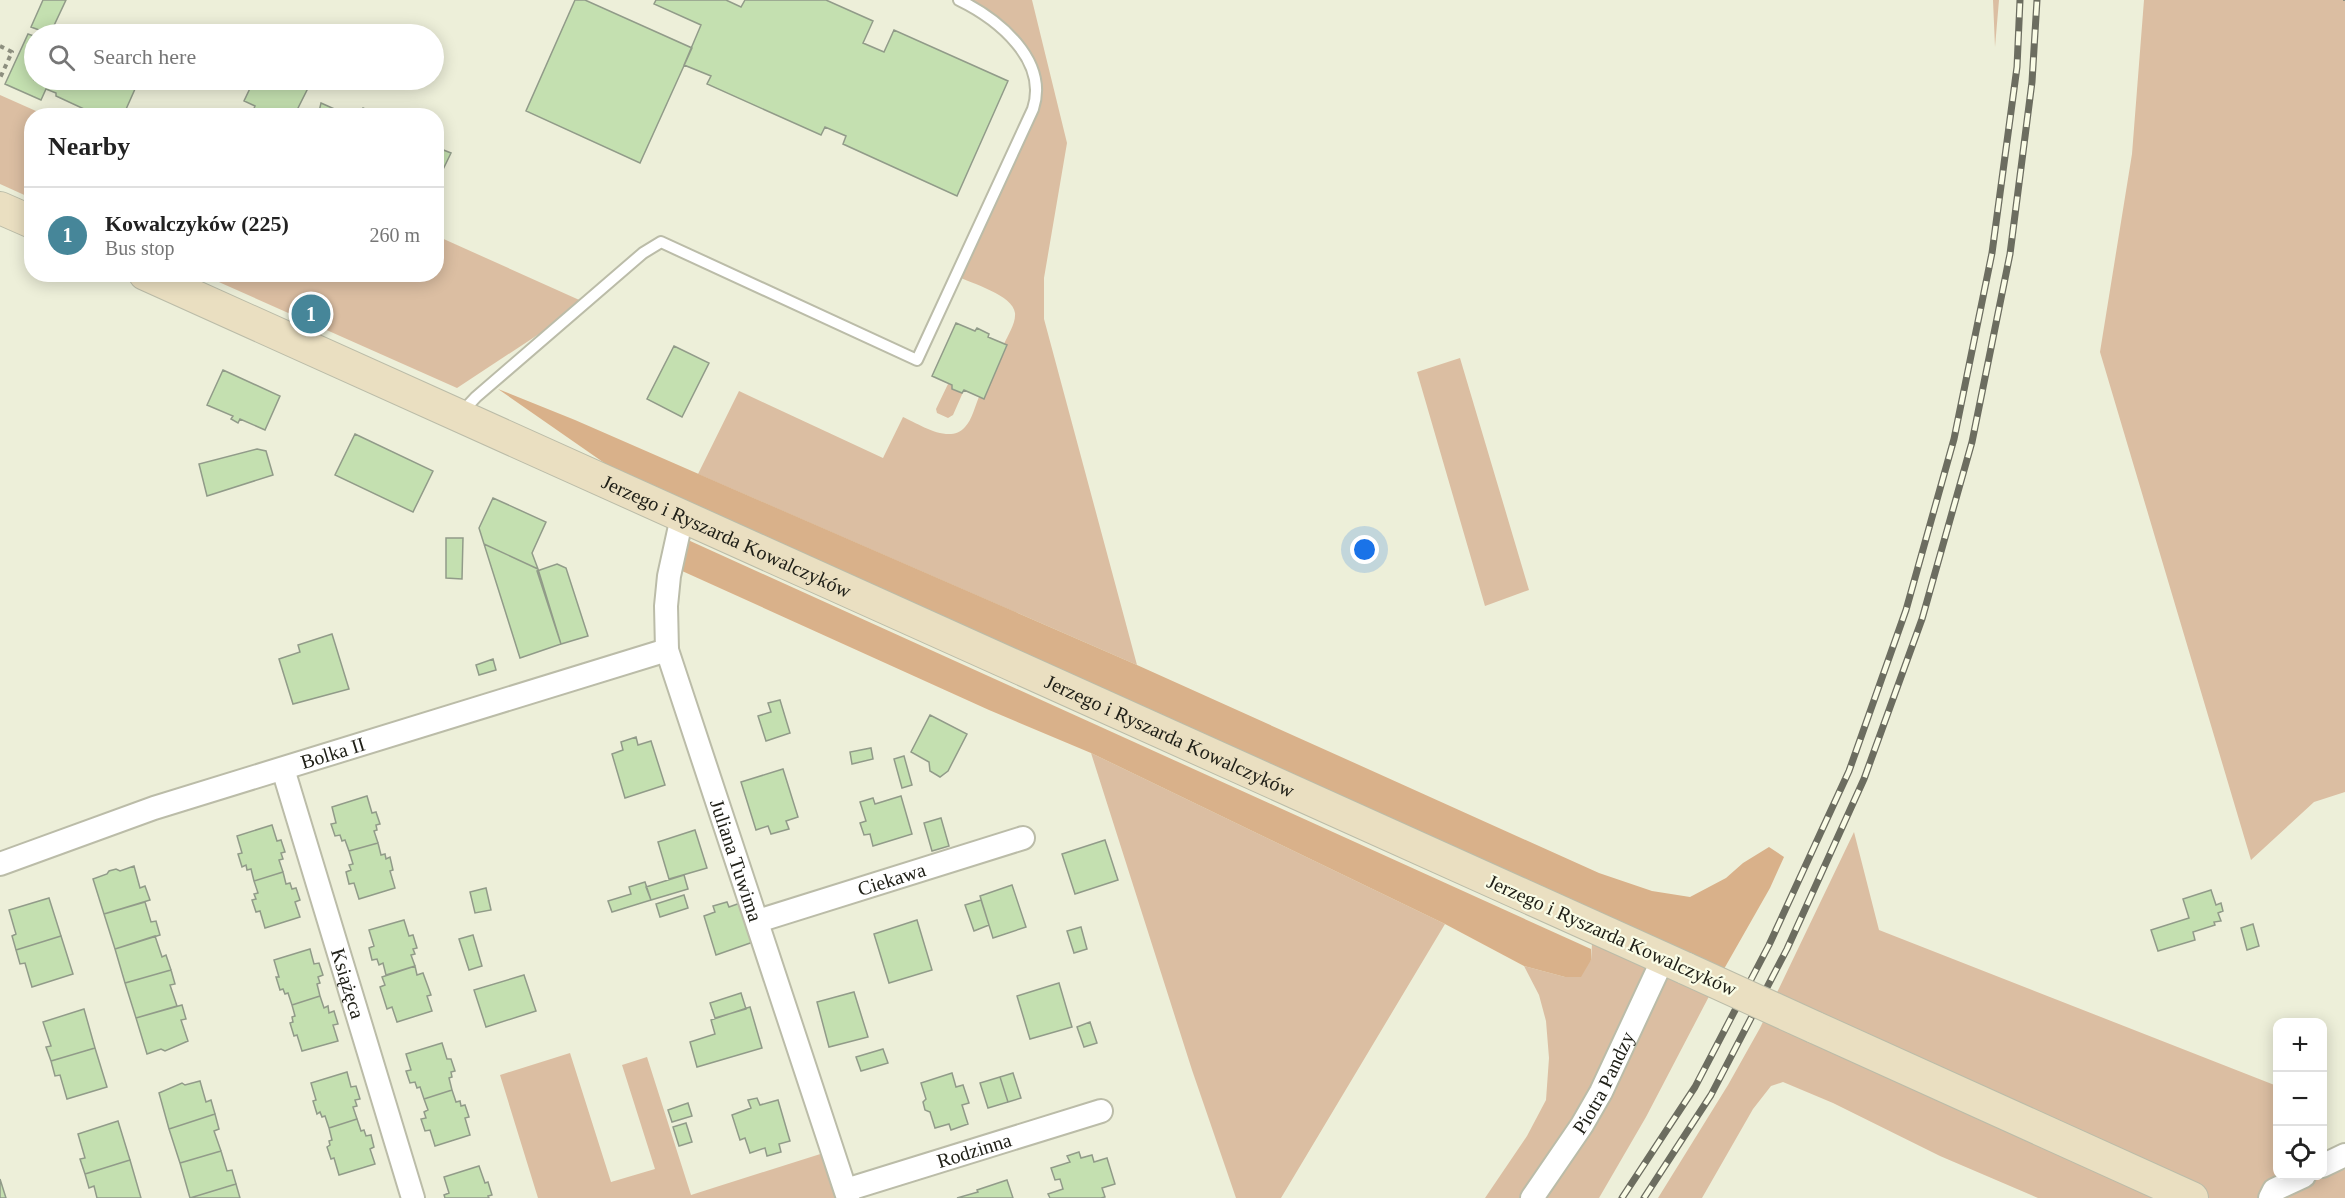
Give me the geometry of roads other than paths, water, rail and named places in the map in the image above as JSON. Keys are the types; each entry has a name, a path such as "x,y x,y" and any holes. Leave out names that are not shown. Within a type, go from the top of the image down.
{"main road":[{"path":"0,208 24,218"},
{"name":"Jerzego i Ryszarda Kowalczyków","path":"163,282 2192,1198"}],"street":[{"name":"Juliana Tuwima","path":"682,516 669,576 666,606 668,650 847,1194"},
{"name":"Bolka II","path":"0,864 154,808 668,650"},
{"name":"Książęca","path":"283,769 413,1198"},
{"name":"Ciekawa","path":"758,921 1023,838"},
{"name":"Piotra Pandzy","path":"1532,1198 1582,1125 1675,964"},
{"name":"Rodzinna","path":"847,1194 1101,1111"},
{"path":"2327,1164 2345,1155"},
{"path":"2270,1198 2274,1190 2295,1180"}],"lane":[{"path":"458,416 476,397 643,254 661,242 917,360 1038,95 1034,74 1026,54 1006,31 977,9 959,0"}],"railway":[{"path":"1622,1198 1695,1087 1769,945 1849,771 1906,610 1954,439 1992,253 2017,67 2020,0"},
{"path":"1644,1198 1711,1095 1787,949 1864,779 1922,619 1972,442 2010,254 2032,82 2037,0"}],"place":[{"name":"Kowalczyków (225)","path":"311,314"}]}
